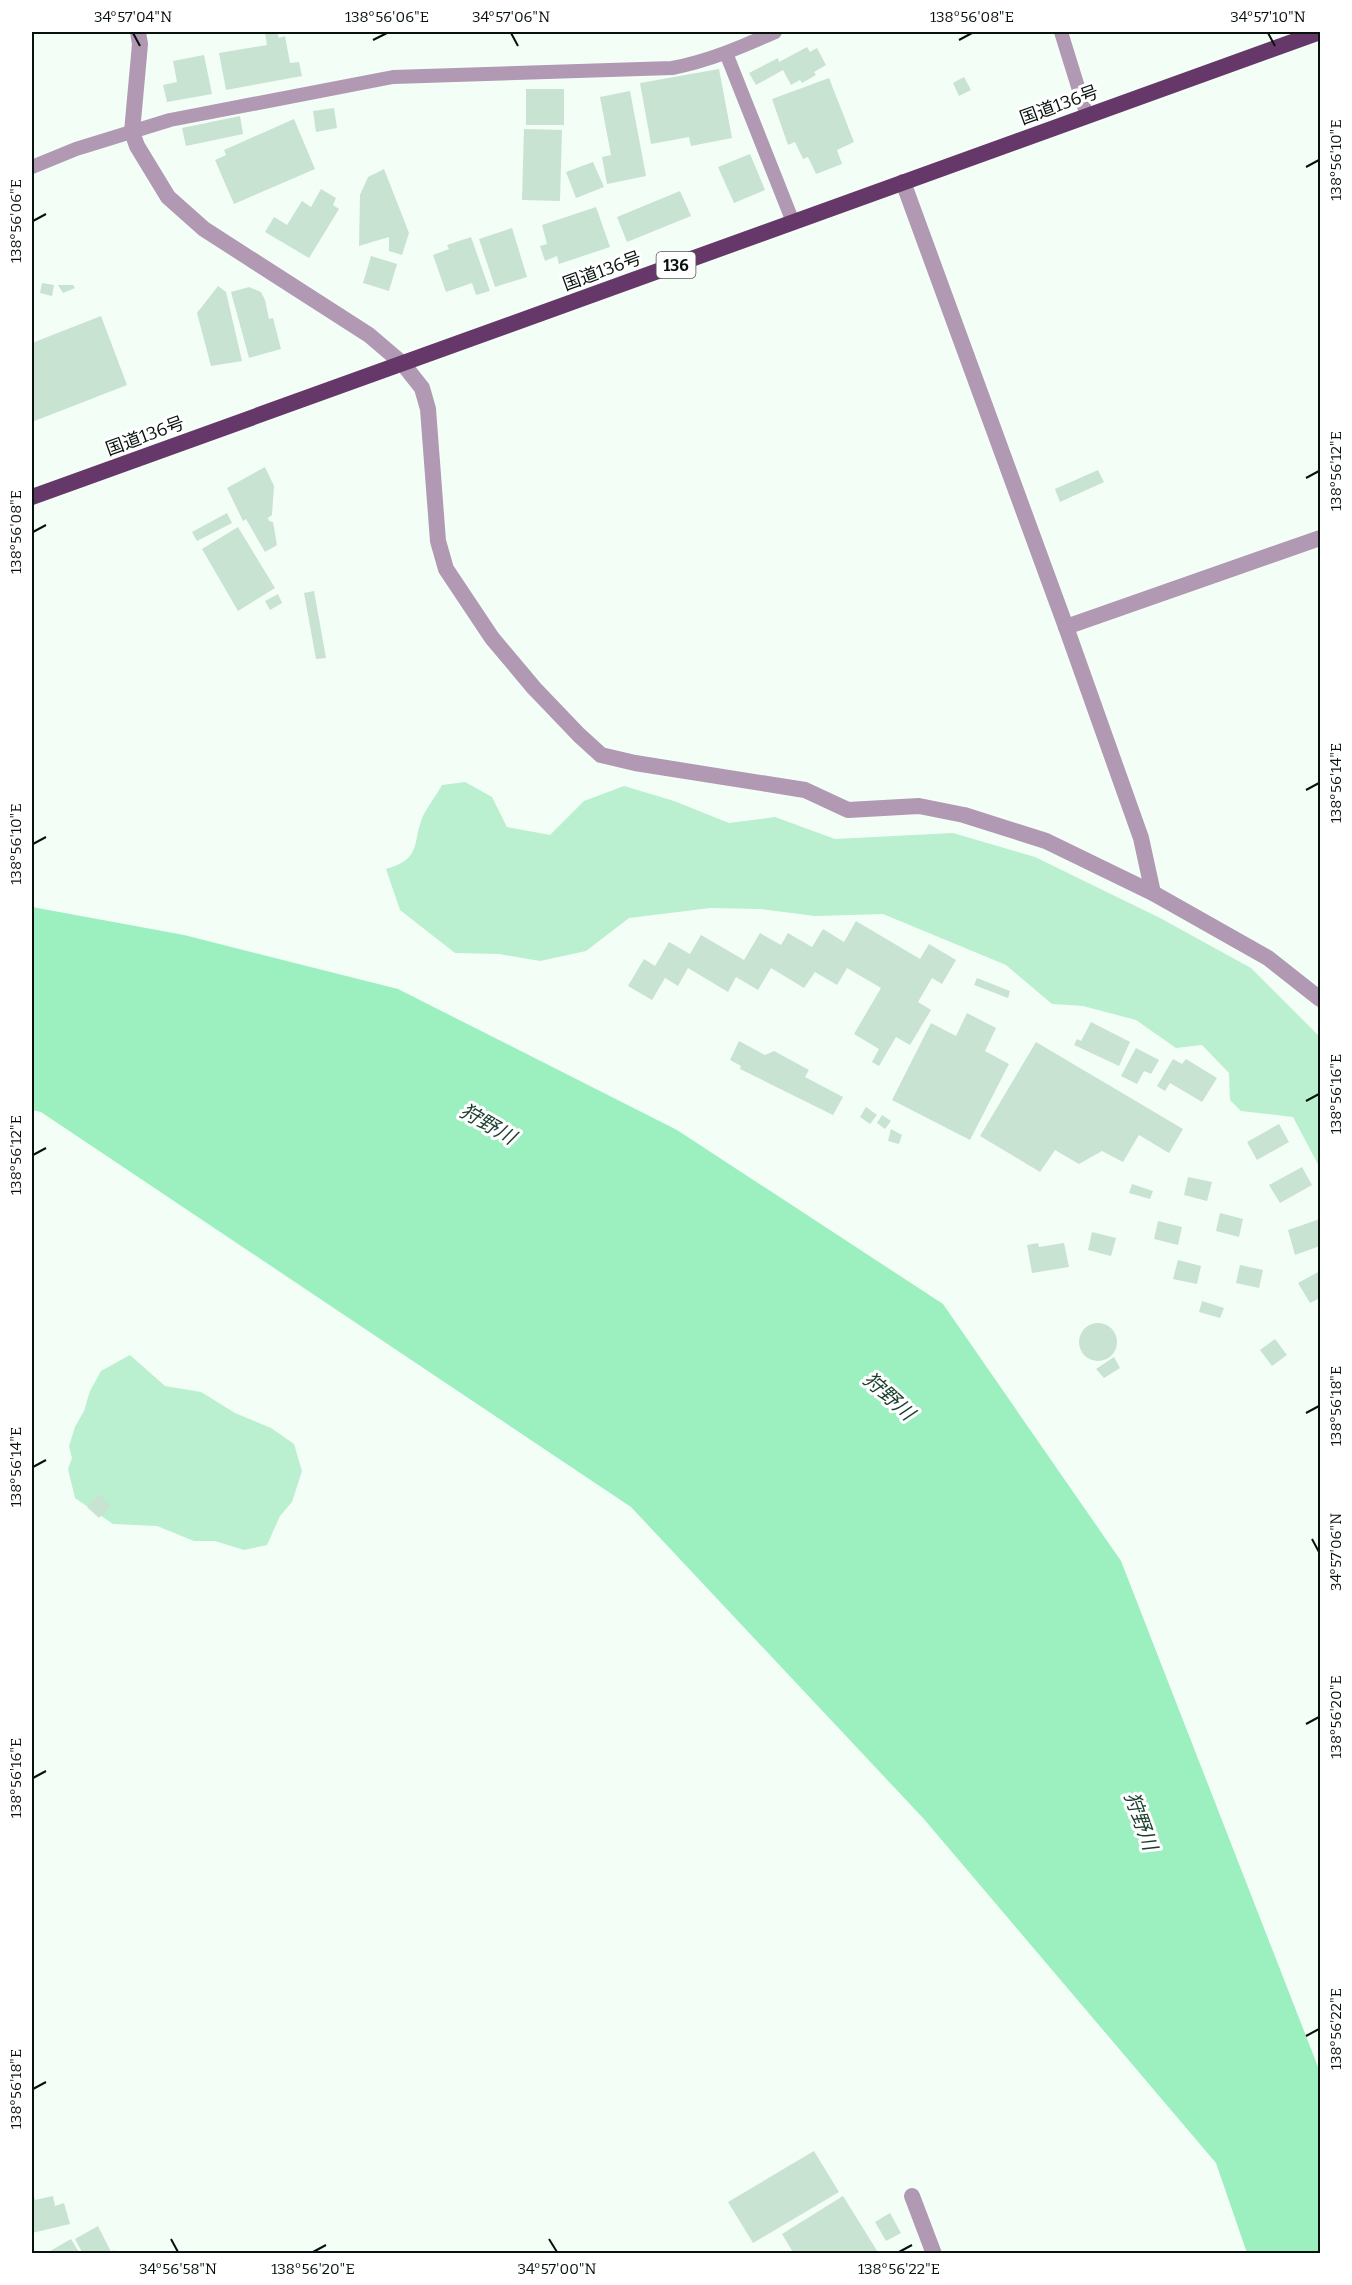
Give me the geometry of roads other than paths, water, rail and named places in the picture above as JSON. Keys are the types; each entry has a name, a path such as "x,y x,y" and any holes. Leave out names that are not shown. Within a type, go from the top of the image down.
{"highway":[{"name":"国道136号","path":"32,497 1320,32"}],"street":[{"path":"138,32 140,44 132,132 137,146 168,196 204,229 369,335 403,364 422,388 428,409 438,541 446,570 506,655 579,735 601,755 635,763 805,790 848,810 919,806 964,815 1046,842 1153,894 1268,958 1320,999"},
{"path":"903,182 1141,838 1153,894"},
{"path":"1066,627 1320,538"},
{"path":"912,2196 934,2253"}],"lane":[{"path":"32,167 76,149 170,120 393,77 672,68 698,63 775,32"},
{"path":"1061,32 1087,116"},
{"path":"726,53 793,222"}],"water":[{"name":"狩野川","path":"32,907 184,935 398,989 677,1130 943,1304 1121,1561 1320,2072 1320,2253 1247,2253 1216,2163 923,1818 631,1507 41,1112 32,1110"}]}
